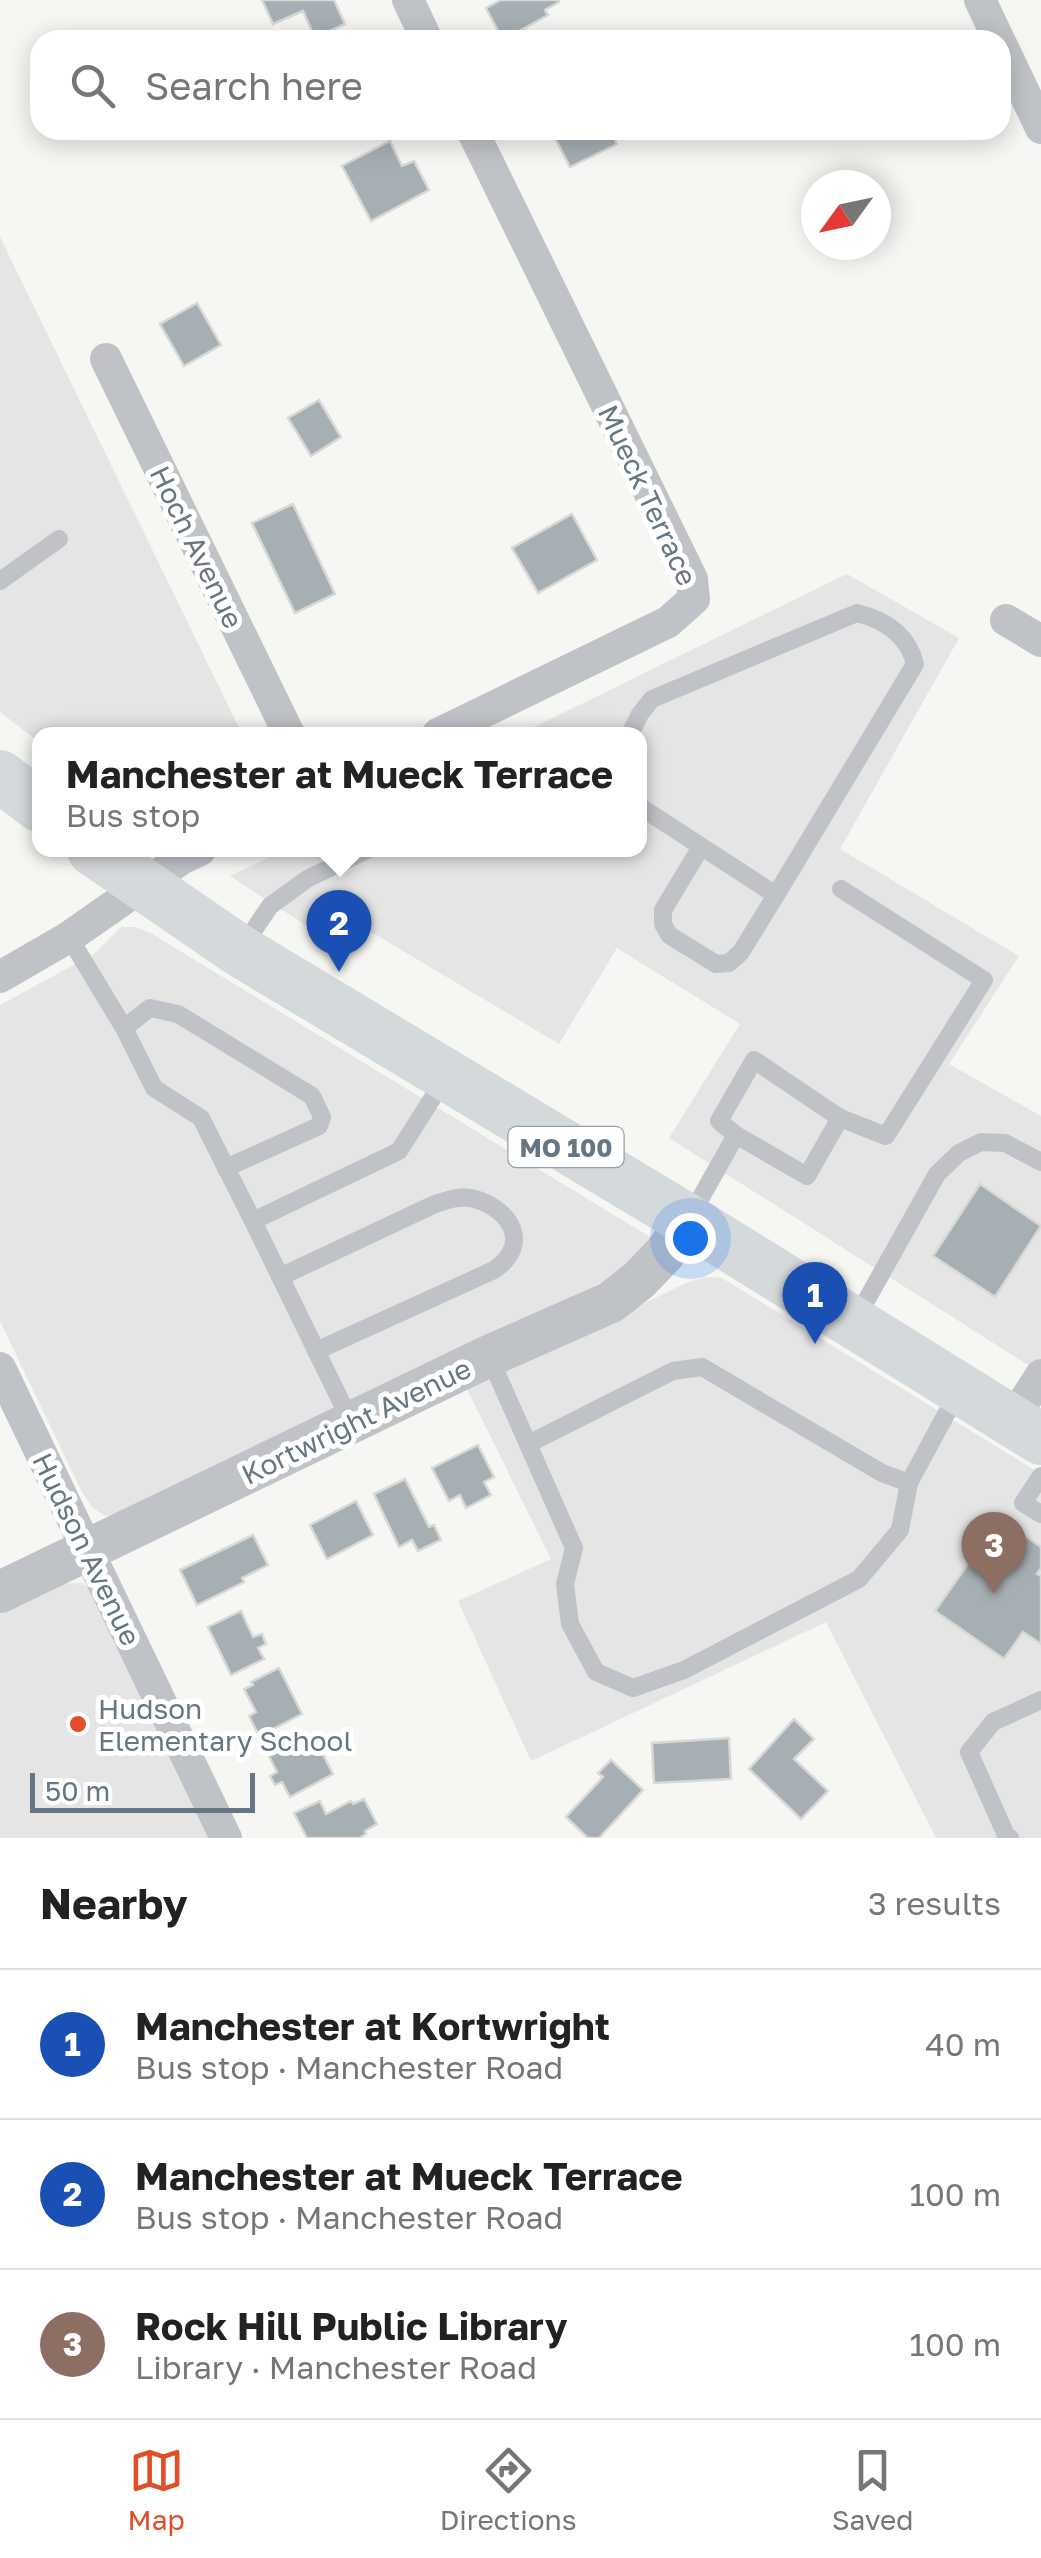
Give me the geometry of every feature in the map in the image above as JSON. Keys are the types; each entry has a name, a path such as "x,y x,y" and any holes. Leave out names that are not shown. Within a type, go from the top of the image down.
{"main road":[{"name":"MO 100","path":"103,857 240,951 688,1220 1026,1430"}],"street":[{"path":"408,0 422,30"},
{"path":"980,0 994,30"},
{"path":"1011,65 1041,128"},
{"name":"Mueck Terrace","path":"452,727 668,622 694,599 692,579 477,140"},
{"name":"Hoch Avenue","path":"106,360 285,727"},
{"path":"1006,620 1041,641"},
{"path":"0,978 189,857"},
{"name":"Kortwright Avenue","path":"0,1592 624,1293 665,1252 688,1220"},
{"name":"Hudson Avenue","path":"0,1368 226,1838"},
{"path":"1026,1430 1041,1375"}],"lane":[{"path":"0,581 59,539"},
{"path":"634,727 652,699 857,613 876,618 900,635 911,649 915,664 742,952 729,963 716,964 669,934 663,924 663,910 701,847"},
{"path":"647,811 776,895"},
{"path":"240,951 270,906 306,880 352,857"},
{"path":"840,1118 807,1176 719,1121 754,1060 840,1118 886,1136 984,980 841,889"},
{"path":"69,937 124,1028 154,1088 201,1118 351,1423"},
{"path":"124,1028 150,1008 178,1014 312,1096 322,1117 319,1126 226,1168"},
{"path":"253,1221 399,1152 447,1076"},
{"path":"688,1220 736,1135"},
{"path":"854,1325 937,1174 958,1154 981,1142 1006,1142 1041,1162"},
{"path":"280,1277 435,1204 458,1198 477,1199 499,1214 512,1230 517,1243 511,1259 494,1270 316,1351"},
{"path":"489,1356 574,1548 565,1584 570,1624 596,1672 633,1688 684,1670 859,1579 900,1530 908,1483 960,1389"},
{"path":"528,1444 673,1371 702,1367 882,1473 908,1483"},
{"path":"1041,1476 1023,1503 1041,1514"},
{"path":"1010,1838 969,1752 992,1722 1041,1700"}],"shaded area":[{"path":"0,237 239,727 32,727 32,737 0,712"},
{"path":"847,574 959,638 840,849 1019,956 949,1064 1041,1116 1041,1373 669,1138 740,1024 617,948 559,1044 341,914 316,932 230,876 270,857 647,857 647,727 534,727"},
{"path":"121,927 149,932 650,1237 647,1260 124,1514 105,1516 93,1508 82,1492 0,1321 0,1005 94,954"},
{"path":"706,1277 722,1278 1041,1474 1041,1838 936,1838 826,1622 531,1761 458,1601 551,1559 467,1389 686,1283"},
{"name":"Hudson Elementary School","path":"82,1583 94,1593 212,1838 0,1838 0,1609 54,1584"}],"building":[{"path":"262,0 334,0 345,24 332,30 311,30 303,11 273,24"},
{"path":"501,0 559,2 545,10 548,15 521,30 498,30 486,8"},
{"path":"556,140 615,140 617,144 570,167"},
{"path":"390,141 402,166 414,161 429,190 371,221 342,166"},
{"path":"197,303 221,345 184,366 160,324"},
{"path":"319,400 341,437 311,456 288,418"},
{"path":"293,504 335,594 295,613 252,523"},
{"path":"572,514 597,560 538,593 512,548"},
{"path":"980,1184 1041,1226 995,1297 933,1256"},
{"path":"478,1445 494,1477 484,1482 491,1495 466,1508 460,1495 449,1501 432,1468"},
{"path":"405,1479 429,1527 434,1525 441,1540 418,1551 412,1540 399,1547 374,1494"},
{"path":"356,1501 373,1535 327,1559 310,1525"},
{"path":"1000,1518 1041,1547 1041,1568 1037,1574 1041,1576 1041,1644 1023,1632 1004,1659 935,1611"},
{"path":"253,1535 268,1565 242,1578 244,1582 197,1605 180,1570"},
{"path":"241,1611 253,1637 262,1634 266,1644 258,1648 264,1659 231,1675 208,1627"},
{"path":"279,1668 302,1714 259,1736 249,1716 256,1712 244,1689"},
{"path":"794,1719 814,1739 794,1759 828,1791 801,1819 749,1769"},
{"path":"298,1735 306,1749 317,1743 333,1774 290,1797 282,1782 275,1785 270,1776 277,1772 267,1752"},
{"path":"729,1738 731,1779 654,1783 652,1743"},
{"path":"611,1760 643,1790 599,1838 588,1838 566,1817 603,1777 598,1773"},
{"path":"364,1799 377,1824 359,1838 307,1838 294,1813 320,1801 326,1814"}],"place":[{"name":"Manchester at Mueck Terrace","path":"339,972"},
{"name":"Manchester at Kortwright","path":"815,1344"},
{"name":"Rock Hill Public Library","path":"994,1594"},
{"name":"Hudson Elementary School","path":"78,1724"}]}
